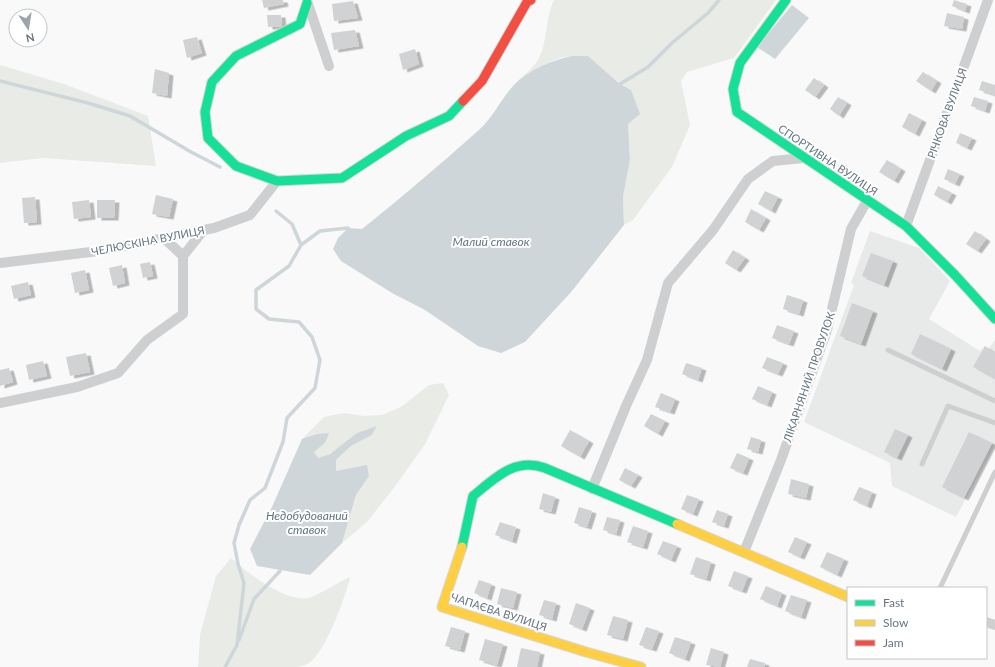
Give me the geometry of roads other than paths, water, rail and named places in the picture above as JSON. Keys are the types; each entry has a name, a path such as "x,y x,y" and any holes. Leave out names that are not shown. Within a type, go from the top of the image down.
{"street":[{"path":"307,2 300,24 236,56 212,82 205,112 208,138 236,166 278,181 342,178 406,136 449,116 482,81 527,2 531,0"},
{"name":"СПОРТИВНА ВУЛИЦЯ","path":"786,0 740,63 733,89 737,112 906,226 955,275 995,319"},
{"name":"РІЧКОВА ВУЛИЦЯ","path":"906,226 988,0"},
{"path":"307,2 329,66"},
{"path":"804,158 773,161 748,179 713,230 668,283 648,360 626,406 592,488 847,597"},
{"name":"ЧЕЛЮСКІНА ВУЛИЦЯ","path":"0,263 99,251 204,231 250,215 278,181"},
{"name":"ЛІКАРНЯНИЙ ПРОВУЛОК","path":"744,552 781,460 827,330 851,229 867,201"},
{"path":"0,403 77,387 118,373 147,340 183,314 183,256 204,231"},
{"path":"164,238 183,256"},
{"name":"ЧАПАЄВА ВУЛИЦЯ","path":"592,488 561,474 530,464 521,464 499,476 473,496 462,548 442,607 586,652 641,667"}],"lane":[{"path":"888,350 995,401"},
{"path":"922,464 948,406 995,423"},
{"path":"940,587 995,472"}],"water":[{"path":"792,5 809,18 775,59 757,47"},
{"name":"Малий ставок","path":"572,56 588,56 620,84 631,90 640,114 628,124 630,160 623,197 624,225 572,291 525,342 501,353 478,346 425,310 392,293 341,261 333,249 338,238 348,228 362,229 437,167 485,124 519,80 541,66"},
{"name":"Недобудований ставок","path":"377,426 372,435 351,446 336,460 336,471 367,465 369,476 356,495 342,543 310,575 257,566 250,549 272,507 302,439 317,434 329,433 325,443 314,452 318,458 330,454 357,433"}],"waterway":[{"path":"620,84 648,67 672,43 708,13 719,0"},
{"path":"0,81 88,103 130,116 191,152 220,167"},
{"path":"276,211 292,224 301,245"},
{"path":"225,667 237,645 244,583 238,564 234,543 239,525 250,500 265,488 283,442 287,418 315,388 320,360 312,337 299,322 269,319 256,309 256,290 289,266 301,245 320,231 348,228"},
{"path":"239,640 254,599 280,571"}]}
